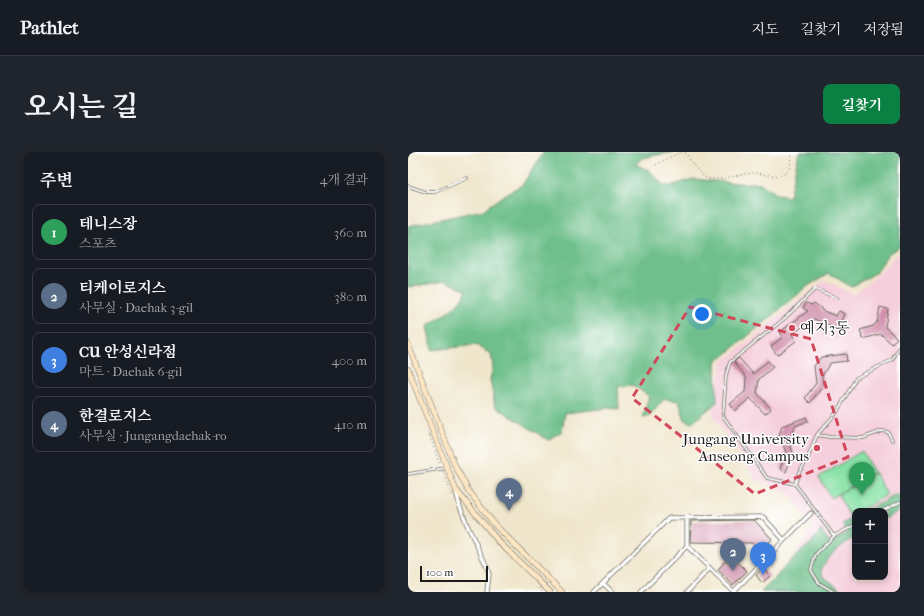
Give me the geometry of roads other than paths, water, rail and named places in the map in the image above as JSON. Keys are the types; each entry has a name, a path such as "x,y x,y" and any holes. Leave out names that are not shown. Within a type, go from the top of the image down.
{"street":[{"path":"408,344 455,466 468,490 495,526 562,592"},
{"path":"408,369 456,490 460,507 487,567 489,574 487,592"},
{"path":"456,490 499,542 550,592"},
{"path":"687,546 734,592 810,513"},
{"path":"594,592 669,518 763,517 784,540"},
{"path":"641,592 687,546 687,518"},
{"path":"687,592 710,568"},
{"path":"603,583 612,592"}],"lane":[{"path":"408,186 426,192 435,192 467,178"},
{"path":"834,536 795,484 767,478 723,416 726,375 730,362 784,319 815,289 837,298"},
{"path":"795,484 799,472 806,462 817,435 837,412 856,378 892,360 900,347"},
{"path":"817,435 863,438 882,431 888,432 892,440"},
{"path":"408,474 447,468"},
{"path":"888,508 900,502"},
{"path":"834,592 819,583 811,570 816,554 834,536 852,527"}],"place":[{"name":"예지3동","path":"792,328"},
{"name":"Jungang University Anseong Campus","path":"817,448"},
{"name":"테니스장","path":"862,495"},
{"name":"한결로지스","path":"509,511"},
{"name":"티케이로지스","path":"733,571"},
{"name":"CU 안성신라점","path":"763,575"}]}
